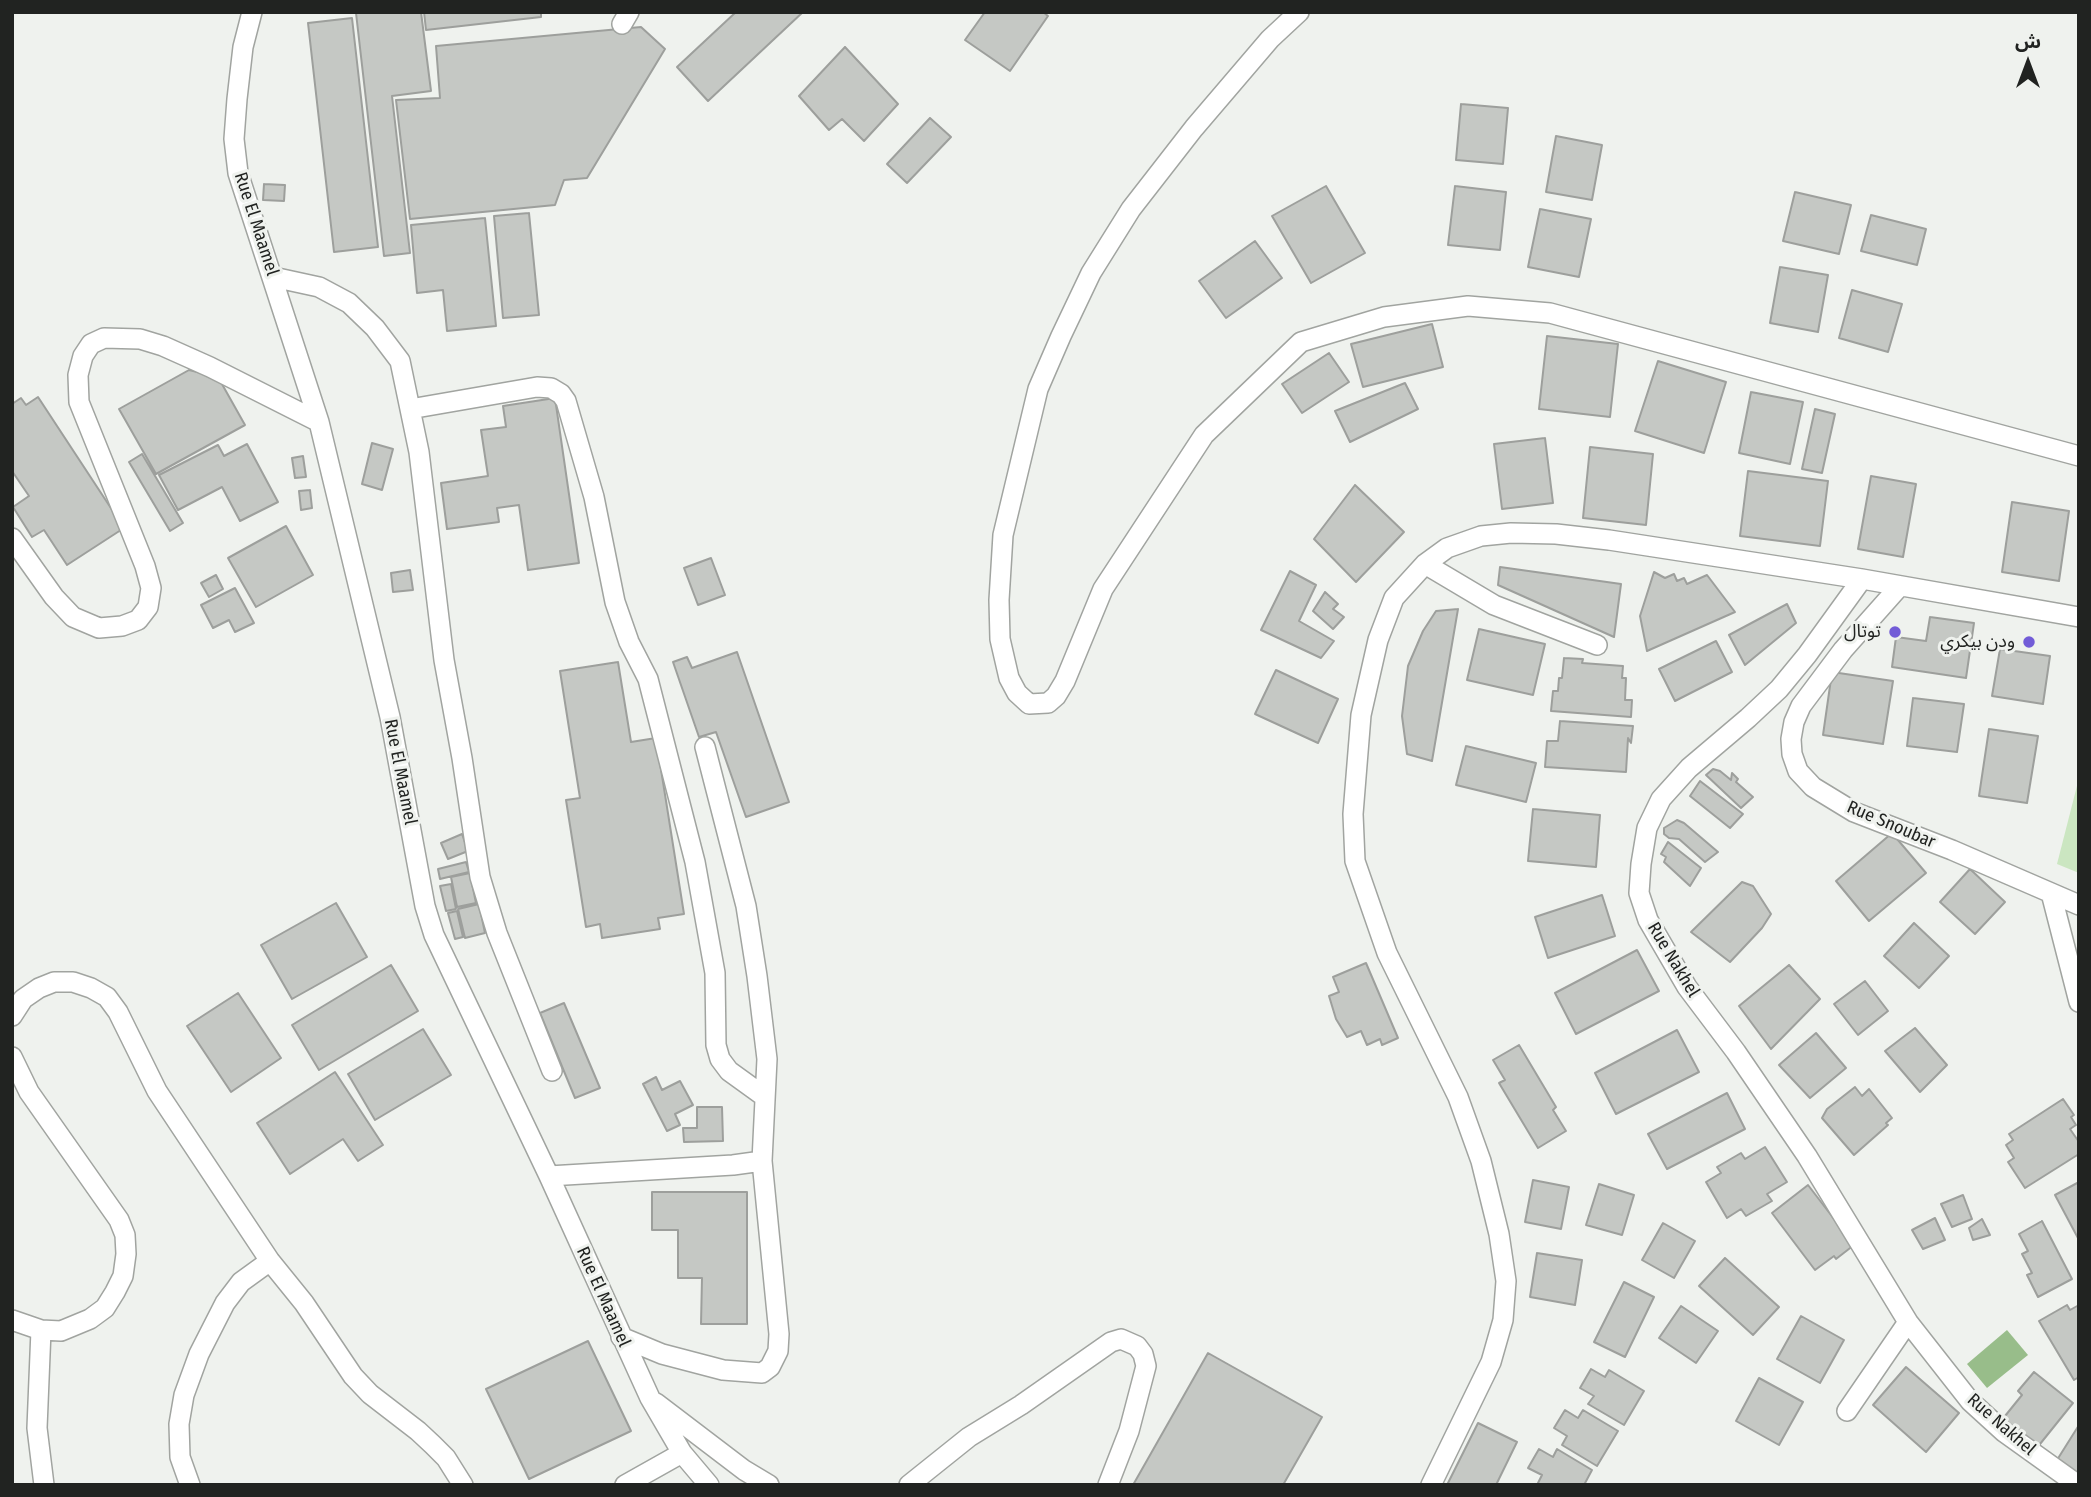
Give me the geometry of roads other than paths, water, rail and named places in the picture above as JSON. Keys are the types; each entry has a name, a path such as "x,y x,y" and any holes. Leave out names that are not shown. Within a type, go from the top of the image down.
{"street":[{"name":"Rue El Maamel","path":"252,12 243,47 234,139 238,173 319,422 387,704 425,906 434,935 549,1176 650,1398 682,1453 709,1485"},
{"path":"1299,12 1270,39 1130,209 1091,273 1038,389 1014,486 1000,563 1000,639 1003,656 1009,678 1017,693 1029,704 1048,703 1056,696 1065,681 1103,589 1204,435 1301,342 1384,317 1468,306 1550,313 2079,456"},
{"path":"273,277 319,287 349,303 375,328 400,361 419,452 444,660 480,877 497,933 552,1071"},
{"path":"12,538 54,597 72,617 99,628 122,625 138,620 148,607 151,588 145,566 79,402 78,375 83,356 91,344 104,338 140,339 163,346 319,422"},
{"path":"410,409 537,387 551,388 566,401 594,497 615,601 629,642 648,679 695,862 715,973 716,1045 720,1059 729,1071 765,1097"},
{"path":"1431,1485 1491,1362 1503,1320 1506,1281 1499,1234 1480,1161 1458,1097 1387,953 1355,861 1353,838 1356,763 1361,715 1378,640 1394,598 1425,565 1447,548 1480,537 1511,533 1556,534 1862,579 2079,617"},
{"path":"1425,565 1494,604 1597,645"},
{"name":"Rue Nakhel","path":"1862,579 1779,689 1689,768 1661,799 1647,828 1639,893 1648,920 1687,987 1736,1052 1807,1156 1908,1322 1970,1401 2004,1432 2078,1485"},
{"name":"Rue Snoubar","path":"1899,586 1822,676 1801,706 1791,739 1791,754 1798,771 1813,787 1854,812 1952,850 2079,905"},
{"path":"621,1337 662,1354 723,1370 762,1373 770,1367 778,1351 779,1334 762,1161 767,1059 746,906 705,747"},
{"path":"2051,893 2079,1002"},
{"path":"12,1016 23,999 54,982 72,982 107,997 118,1012 157,1091 270,1261 304,1303 353,1376 370,1394 433,1445 446,1458 463,1485"},
{"path":"12,1057 29,1091 107,1199 125,1235 126,1254 123,1276 104,1308 90,1319 61,1331 41,1330 12,1320"},
{"path":"549,1176 762,1161"},
{"path":"190,1485 180,1457 179,1424 191,1375 212,1325 225,1303 241,1282 270,1261"},
{"path":"1847,1411 1908,1322"},
{"path":"41,1330 37,1428 44,1485"},
{"path":"909,1485 970,1437 1111,1342 1121,1339 1137,1346 1143,1354 1146,1366 1129,1431 1108,1485"},
{"path":"650,1398 744,1470 769,1485"},
{"path":"625,1485 682,1453"}],"place":[{"name":"توتال","path":"1895,632"},
{"name":"ودن بيكري","path":"2029,642"}]}
